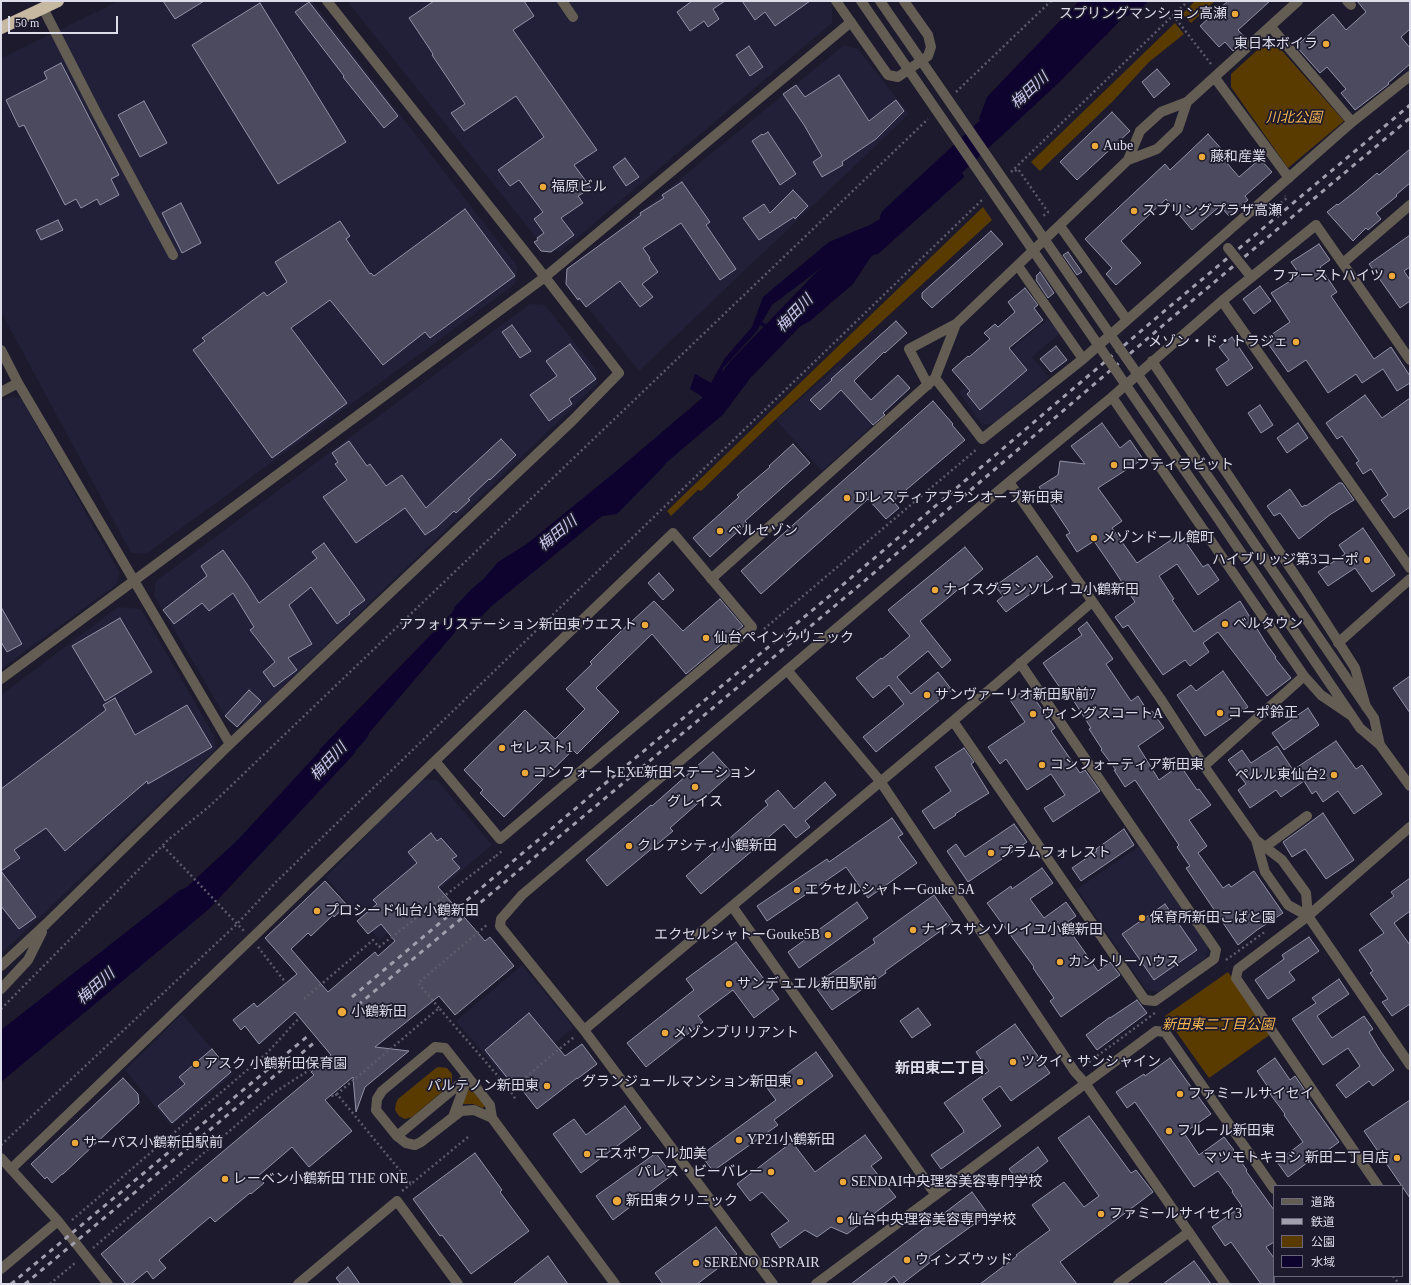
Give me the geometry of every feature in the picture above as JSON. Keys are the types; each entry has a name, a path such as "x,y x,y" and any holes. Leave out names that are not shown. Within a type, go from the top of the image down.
{"highway":[{"path":"1,28 58,1"}],"street":[{"path":"1,966 230,744 572,421 619,373 545,276 326,1"},
{"path":"562,1 573,17"},
{"path":"836,1 888,75 898,77 928,56 931,47 928,35 904,1"},
{"path":"861,1 1221,523 1360,728 1380,745 1410,786"},
{"path":"880,1 1374,718 1380,745"},
{"path":"1128,160 1140,131 1161,112 1187,102 1298,1"},
{"path":"43,8 96,112 173,255"},
{"path":"1,679 545,276 850,22"},
{"path":"1271,27 1352,122"},
{"path":"1217,76 1289,178"},
{"path":"1187,102 1178,130 1157,149 1128,160 956,324 909,350 931,382 982,440 1083,359 1352,122 1410,76"},
{"path":"1343,263 1410,205"},
{"path":"773,1284 584,1030 500,926 501,919 522,895 786,670 1112,397 1222,301 1316,225 1410,360"},
{"path":"1060,226 1126,320"},
{"path":"1228,248 1248,273"},
{"path":"1018,266 1083,359"},
{"path":"1222,301 1410,568"},
{"path":"711,579 931,382 956,324"},
{"path":"1,350 18,383 230,744"},
{"path":"1152,361 1305,590 1355,668 1366,707"},
{"path":"1,392 18,383"},
{"path":"1112,397 1304,676 1321,695 1352,716"},
{"path":"1009,482 1160,698 1204,766 1256,840 1282,860 1306,893 1308,916"},
{"path":"11,1169 248,936 436,761 673,533 752,627 500,839 436,761"},
{"path":"1338,643 1410,579"},
{"path":"584,1030 953,721 1092,602"},
{"path":"953,721 1145,1000 1155,1001 1214,959 1216,950 1020,663"},
{"path":"786,670 880,781 1075,1072 1086,1083 1225,1284"},
{"path":"1204,766 1304,676"},
{"path":"1265,847 1307,816"},
{"path":"1377,1185 1236,978 1238,969 1308,916 1410,827"},
{"path":"1256,840 1265,872 1288,905 1308,916 1410,1065"},
{"path":"732,906 936,1195"},
{"path":"1,988 28,960 46,924"},
{"path":"816,1284 1156,1031 1165,1032 1273,1188"},
{"path":"492,1118 474,1110 466,1109 461,1111 415,1145 406,1143 397,1136 376,1110 377,1099 382,1091 435,1047 445,1048 490,1105 492,1118 615,1284"},
{"path":"453,1117 468,1078"},
{"path":"397,1136 468,1078"},
{"path":"1,1158 60,1224 84,1256 108,1284"},
{"path":"298,1284 397,1201 458,1284"},
{"path":"1,1269 60,1224"},
{"path":"1118,1284 1189,1232"}],"path":[{"path":"953,95 1051,1"},
{"path":"1006,176 1188,1"},
{"path":"1173,15 1217,76"},
{"path":"1,1009 163,846 217,800 930,117"},
{"path":"1,1145 237,924 277,881 984,198"},
{"path":"304,999 373,940 379,947 496,856 500,839"},
{"path":"163,846 248,936 286,983"},
{"path":"332,1095 333,1097 337,1094 439,1008 510,1090 516,1100"},
{"path":"60,1224 267,1053 300,1017"},
{"path":"510,1090 584,1030"},
{"path":"50,1284 275,1092 311,1068 312,1071"},
{"path":"337,1094 411,1184 468,1137"}],"shaded area":[{"path":"119,1 312,1 518,267 514,285 146,554 131,553 1,312 1,58"},
{"path":"347,1 832,1 832,23 560,252 542,245"},
{"path":"844,45 858,49 909,114 639,371 569,284 570,269"},
{"path":"530,304 545,305 596,370 597,384 244,724 229,723 154,595 156,581"},
{"path":"1048,319 1060,333 1032,357 1049,377 994,423 982,425 959,392"},
{"path":"840,364 885,414 822,471 776,420"},
{"path":"7,397 21,398 119,572 117,584 1,669 1,401"},
{"path":"118,607 141,609 214,736 216,749 1,954 1,695"},
{"path":"423,780 437,780 492,845 379,940 326,877 378,823"},
{"name":"保育所新田こばと園","path":"1139,846 1208,946 1206,958 1158,992 1146,990 1077,889"},
{"path":"522,965 574,1027 508,1082 456,1021"},
{"path":"182,1014 234,1074 171,1126 125,1070"}],"green space":[{"path":"1195,1 1215,1 1191,23 1182,14"},
{"path":"1175,23 1184,34 1149,62 1113,101 1040,171 1031,162"},
{"name":"川北公園","path":"1263,45 1277,45 1344,121 1288,168 1231,87 1231,74"},
{"path":"983,207 992,220 775,420 701,491 698,490 671,516 667,511"},
{"name":"新田東二丁目公園","path":"1228,972 1271,1034 1209,1078 1165,1016"},
{"path":"439,1067 447,1068 452,1074 452,1082 450,1085 412,1117 405,1119 399,1116 395,1110 398,1099"},
{"path":"471,1089 485,1106 483,1108 473,1104 462,1104 467,1090"}],"water":[{"path":"1079,1 1148,1 1140,10 1113,22 1107,35 1091,43 1092,32 1042,69 1003,126 964,177 878,254 872,255 853,284 810,321 782,336 760,325 757,331 723,368 718,390 687,430 663,467 617,514 574,520 497,583 358,746 354,754 209,909 1,1082 1,1030 180,890 236,868 340,761 319,750 478,586 498,562 597,500 635,481 668,444 675,424 704,398 690,389 695,374 711,383 725,358 752,327 763,297 829,242 872,224 961,168 987,97","holes":["829,262 842,266 819,306 780,332 762,322 772,305"]}],"pier":[{"path":"978,117 994,141 966,179 958,167"}],"building":[{"path":"163,1 204,1 175,19"},
{"path":"434,1 524,1 534,16 513,30 597,150 574,165 591,188 578,196 583,203 561,218 574,235 551,252 541,251 534,242 544,233 534,219 543,212 519,180 510,186 498,170 544,137 516,96 464,131 451,113 465,104 409,18"},
{"path":"692,1 725,1 713,9 719,19 708,27 704,21 690,31 677,12"},
{"path":"742,1 810,1 775,26 765,12 755,20"},
{"name":"スプリングマンション高瀬","path":"1228,1 1270,1 1238,30 1246,39 1233,51 1225,42 1219,47 1200,26"},
{"path":"1357,1 1410,1 1410,29 1401,37 1410,48 1410,64 1388,83 1389,84 1355,110 1341,93 1346,89 1327,67 1320,73 1296,46 1333,14 1346,30 1366,12"},
{"path":"309,2 398,116 384,128 343,77 344,76 295,12"},
{"path":"260,3 346,142 278,184 192,45"},
{"path":"749,46 763,67 750,76 736,55"},
{"path":"61,63 119,175 111,179 119,195 100,205 97,199 81,208 76,199 65,205 24,125 19,127 6,100 47,79 44,72"},
{"path":"1157,69 1170,84 1154,98 1142,82"},
{"path":"839,75 869,121 896,100 904,111 876,139 842,162 843,165 822,177 813,162 822,156 804,125 783,94 796,85 805,97"},
{"path":"144,101 167,143 140,157 118,115"},
{"name":"Aube","path":"1112,112 1130,131 1077,180 1060,162"},
{"path":"768,132 796,174 780,185 752,141"},
{"path":"1208,134 1225,153 1221,156 1239,177 1260,159 1272,172 1245,196 1248,200 1229,216 1220,206 1192,230 1166,199 1121,241 1141,263 1116,285 1106,274 1112,268 1085,239 1165,164 1170,170"},
{"path":"1410,149 1410,183 1376,213 1381,219 1368,230 1366,228 1353,241 1327,212 1337,204 1338,205 1377,173 1379,175"},
{"path":"625,158 639,177 626,186 613,167"},
{"path":"682,182 710,222 706,225 736,269 720,280 681,223 643,248 658,272 642,284 653,297 640,307 620,281 586,307 579,298 578,300 566,284 567,269 641,215 640,213 664,198 662,195"},
{"path":"793,190 808,206 795,219 794,217 759,240 743,218 764,204 770,213"},
{"path":"181,203 201,243 182,253 162,213"},
{"path":"465,209 515,276 430,338 425,332 383,365 330,300 291,328 347,403 272,458 193,350 205,341 202,338 264,292 267,296 287,282 275,262 340,221 350,236 346,239 370,274 371,273 374,276"},
{"path":"58,220 63,230 41,240 36,230"},
{"path":"991,231 1003,244 932,308 922,298 922,293"},
{"name":"ファーストハイツ","path":"1410,235 1410,267 1404,271 1410,280 1410,301 1400,308 1369,264"},
{"path":"1319,244 1330,260 1320,267 1337,292 1331,296 1374,359 1391,347 1410,376 1410,383 1397,391 1383,369 1362,383 1356,374 1328,393 1306,360 1288,372 1265,339 1290,322 1271,293 1300,275 1291,262"},
{"path":"1068,252 1082,272 1077,275 1063,255"},
{"path":"1040,272 1054,293 1048,298 1036,280 1036,276"},
{"path":"1260,286 1271,301 1254,314 1243,299"},
{"path":"1025,288 1038,305 1034,308 1043,320 1009,348 1027,370 980,410 967,394 970,391 952,370 990,339 984,333 995,324 998,327 1015,312 1008,302"},
{"path":"896,321 907,333 885,353 884,352 854,381 871,400 898,375 910,388 883,413 885,415 873,425 841,390 820,410 810,400 832,380 831,379"},
{"path":"512,325 531,351 520,358 502,332"},
{"path":"1232,337 1253,368 1227,386 1216,369 1229,360 1219,347"},
{"path":"570,344 596,379 569,399 572,404 549,421 530,395 557,376 546,361"},
{"path":"1056,346 1067,360 1051,372 1040,359"},
{"path":"1365,395 1382,418 1410,398 1410,507 1394,518 1381,500 1388,495 1371,469 1363,474 1356,463 1359,461 1342,436 1337,439 1326,423"},
{"name":"D'レスティアブランオーブ新田東","path":"933,401 965,440 893,501 899,508 886,519 868,499 761,594 741,571"},
{"path":"1260,405 1273,425 1261,433 1248,413"},
{"path":"1102,423 1120,448 1130,440 1143,459 1098,488 1122,521 1112,528 1137,563 1180,534 1203,567 1208,564 1219,580 1198,595 1177,564 1159,576 1174,599 1172,600 1194,632 1240,601 1276,657 1275,658 1291,678 1267,696 1218,632 1203,643 1209,652 1190,666 1185,660 1163,675 1128,625 1123,628 1115,617 1135,602 1094,541 1077,552 1066,535 1070,533 1039,487 1058,475 1060,461 1085,464 1071,446"},
{"path":"1298,423 1308,438 1287,453 1277,438"},
{"path":"501,439 516,455 468,499 470,500 456,513 454,511 437,527 425,535 405,508 356,543 323,497 347,480 335,464 338,462 332,453 349,441 367,466 370,464 386,486 402,475 426,508"},
{"path":"793,444 810,463 745,521 747,523 710,557 693,538 739,497 737,495 770,467 769,466"},
{"path":"1339,483 1342,483 1354,500 1331,514 1299,539 1280,513 1274,516 1267,506 1290,489 1302,507 1305,505 1306,506"},
{"name":"ハイブリッジ第3コーポ","path":"1363,528 1395,575 1372,592 1355,568 1328,586 1318,572 1345,554 1339,545"},
{"path":"324,543 365,600 349,612 350,614 337,624 311,587 289,605 312,644 288,658 297,670 274,687 263,672 275,662 250,630 254,627 233,593 209,611 202,603 174,624 163,610 207,576 201,566 223,550 259,603 317,558 312,552"},
{"path":"965,547 983,569 920,621 951,660 942,668 928,651 897,677 911,694 938,672 952,690 876,752 863,737 904,704 889,685 873,698 856,678 910,636 888,610"},
{"path":"1037,556 1053,577 1006,612 997,601 1003,596 995,586"},
{"path":"659,573 674,590 663,600 648,583"},
{"path":"720,599 743,626 686,674 652,634 596,688 619,712 577,754 573,750 504,817 480,793 483,790 464,770 525,710 555,739 585,709 566,689 592,664 590,662 620,632 654,601 683,631"},
{"path":"1,607 22,644 7,652 1,642"},
{"path":"120,618 152,672 105,701 72,646"},
{"path":"1087,622 1113,659 1106,664 1131,701 1138,696 1149,713 1152,711 1164,728 1138,746 1159,780 1180,765 1197,790 1199,789 1211,805 1189,820 1207,846 1198,853 1223,888 1229,884 1231,887 1254,871 1283,913 1257,930 1238,945 1186,868 1190,866 1177,847 1179,845 1135,780 1125,787 1114,770 1116,770 1101,750 1102,749 1089,729 1091,728 1070,695 1067,698 1043,663 1082,635 1078,629"},
{"path":"1223,671 1248,707 1205,736 1177,695 1191,685 1196,691"},
{"path":"1410,676 1410,713 1393,688"},
{"path":"1027,688 1055,728 1051,731 1080,773 1085,770 1100,791 1053,822 1044,808 1065,795 1051,774 1027,790 1006,759 1000,764 988,747 1025,722 1010,700"},
{"path":"249,690 261,701 237,727 225,716"},
{"path":"115,698 135,735 187,705 212,747 148,784 147,781 65,851 46,828 14,850 20,858 1,871 1,789 106,710 103,705"},
{"path":"1308,708 1319,725 1284,750 1272,733"},
{"path":"1336,741 1356,769 1362,765 1382,794 1354,814 1338,791 1323,802 1316,791 1312,794 1304,781 1281,797 1276,790 1250,808 1238,790 1246,784 1228,760 1242,750 1251,763 1277,746 1293,770"},
{"path":"964,748 974,762 971,764 989,793 934,829 922,811 951,791 935,767"},
{"path":"713,752 732,773 670,828 673,831 607,886 586,860 651,805 652,806"},
{"path":"825,782 836,795 805,821 810,827 796,838 784,824 701,894 686,876 768,805 765,801 778,790 794,809"},
{"path":"1323,813 1354,860 1326,879 1305,849 1292,857 1283,842"},
{"path":"892,818 903,834 898,837 917,863 868,898 846,867 767,921 757,906 827,859 829,862"},
{"name":"プラムフォレスト","path":"1014,824 1027,842 968,882 947,851 956,844 965,857"},
{"path":"1124,829 1134,845 1081,881 1072,868 1097,851 1096,849"},
{"path":"431,833 437,841 441,838 457,856 452,859 460,868 438,887 485,941 490,937 514,966 455,1015 439,996 375,1047 409,1051 365,1087 356,1112 353,1077 325,1100 352,1131 309,1167 292,1147 258,1176 264,1183 215,1222 210,1217 159,1260 166,1268 153,1279 147,1271 131,1284 126,1284 101,1254 314,1075 311,1072 331,1055 295,1012 259,1044 245,1026 241,1030 233,1020 254,1003 257,1007 297,974 265,938 325,881 347,905 334,917 333,915 311,936 308,933 291,949 328,992 375,952 378,956 395,941 381,924 368,934 357,921 377,904 373,900 417,863 408,852"},
{"path":"1042,868 1053,883 1030,899 1044,918 1066,902 1076,916 1065,924 1098,971 1110,962 1120,975 1061,1017 1050,1001 1054,998 1033,968 1034,967 987,903 1011,886 1012,889"},
{"path":"1,871 36,917 19,929 1,906"},
{"path":"1410,878 1410,911 1394,923 1410,945 1410,1004 1392,1016 1382,1002 1388,999 1370,973 1373,971 1359,950 1384,933 1370,914 1394,896 1391,892"},
{"path":"934,895 953,922 885,971 886,973 832,1010 814,985 875,943 873,939"},
{"name":"エクセルシャトーGouke5B","path":"857,902 868,918 799,968 788,952"},
{"path":"1165,904 1197,950 1154,980 1122,934"},
{"path":"1309,937 1319,951 1289,972 1295,980 1268,999 1255,980 1284,959 1282,955"},
{"path":"736,942 779,999 754,1018 733,990 698,1016 703,1022 646,1067 627,1043 694,990 686,979"},
{"path":"1339,979 1349,994 1317,1016 1332,1038 1364,1016 1373,1029 1369,1032 1394,1070 1373,1086 1369,1081 1346,1098 1336,1085 1360,1066 1348,1048 1323,1065 1292,1019 1316,1003 1312,998"},
{"path":"1137,1000 1147,1013 1097,1050 1086,1035 1110,1017"},
{"path":"918,1008 931,1025 912,1038 900,1021"},
{"path":"529,1013 565,1056 582,1044 597,1064 537,1109 512,1077 509,1080 485,1050"},
{"path":"1015,1024 1050,1073 1011,1101 1000,1086 982,1099 1001,1126 941,1169 931,1155 964,1132 944,1103 989,1071 976,1052"},
{"path":"212,1049 231,1072 172,1123 158,1106 185,1084 179,1077"},
{"path":"816,1052 833,1076 774,1120 778,1125 713,1171 701,1155 776,1100 767,1088"},
{"path":"1170,1058 1211,1114 1184,1133 1199,1155 1224,1137 1273,1209 1273,1243 1266,1247 1273,1257 1274,1284 1261,1284 1231,1242 1225,1246 1212,1227 1242,1206 1218,1171 1194,1187 1135,1102 1127,1108 1116,1092 1144,1074 1145,1076"},
{"path":"1275,1058 1290,1080 1295,1076 1306,1092 1304,1093 1339,1142 1316,1159 1315,1157 1288,1177 1277,1162 1303,1142 1270,1094 1272,1093 1257,1071"},
{"name":"サーパス小鶴新田駅前","path":"123,1078 138,1094 139,1103 52,1183 47,1177 45,1179 31,1164"},
{"name":"マツモトキヨシ 新田二丁目店","path":"1410,1100 1410,1198 1403,1188 1403,1185 1401,1185 1364,1131"},
{"name":"エスポワール加美","path":"625,1106 641,1128 581,1173 553,1134 574,1119 586,1135"},
{"path":"1089,1116 1131,1173 1136,1170 1153,1192 1060,1262 1077,1284 980,1284 1050,1230 1032,1205 1064,1182 1084,1207 1099,1196 1058,1138"},
{"name":"SENDAI中央理容美容専門学校","path":"865,1135 882,1158 871,1166 896,1197 847,1234 831,1227 817,1237 805,1230 780,1248 771,1234 789,1221 762,1192 750,1201 737,1184 792,1142 815,1172"},
{"path":"1038,1147 1048,1161 1020,1183 1009,1169"},
{"path":"475,1153 502,1190 500,1192 529,1231 471,1274 442,1235 440,1236 413,1199"},
{"path":"656,1153 672,1175 613,1220 596,1196"},
{"path":"972,1192 988,1214 929,1257 932,1261 902,1284 900,1284 894,1276 884,1284 851,1284"},
{"name":"SERENO ESPRAIR","path":"716,1227 737,1254 697,1284 663,1284 655,1273"},
{"path":"548,1256 568,1284 513,1284"},
{"path":"1194,1261 1211,1284 1163,1284"},
{"path":"348,1267 360,1284 341,1284 336,1278"}],"waterway":[{"name":"梅田川","path":"893,219 1048,75 1121,1"},
{"name":"梅田川","path":"466,614 481,598 621,484 714,405 740,370 822,285 865,245"},
{"name":"梅田川","path":"194,898 247,849 356,731"}],"railway":[{"path":"352,997 845,583 1168,308 1410,105"},
{"path":"358,1005 855,589 1174,316 1410,118"},
{"path":"11,1284 309,1035"},
{"path":"25,1284 315,1042"}],"place":[{"name":"スプリングマンション高瀬","path":"1235,14"},
{"name":"東日本ボイラ","path":"1326,44"},
{"name":"Aube","path":"1095,146"},
{"name":"藤和産業","path":"1202,157"},
{"name":"福原ビル","path":"543,187"},
{"name":"スプリングプラザ高瀬","path":"1134,211"},
{"name":"ファーストハイツ","path":"1392,276"},
{"name":"メゾン・ド・トラジェ","path":"1296,342"},
{"name":"ロフティラビット","path":"1114,465"},
{"name":"D'レスティアブランオーブ新田東","path":"847,498"},
{"name":"ベルセゾン","path":"720,531"},
{"name":"メゾンドール館町","path":"1094,538"},
{"name":"ハイブリッジ第3コーポ","path":"1367,560"},
{"name":"ナイスグランソレイユ小鶴新田","path":"935,590"},
{"name":"ベルタウン","path":"1225,624"},
{"name":"アフォリステーション新田東ウエスト","path":"645,625"},
{"name":"仙台ペインクリニック","path":"706,638"},
{"name":"サンヴァーリオ新田駅前7","path":"927,695"},
{"name":"コーポ鈴正","path":"1220,713"},
{"name":"ウィングスコートA","path":"1033,714"},
{"name":"セレスト1","path":"502,748"},
{"name":"コンフォーティア新田東","path":"1042,765"},
{"name":"コンフォートEXE新田ステーション","path":"525,773"},
{"name":"ペルル東仙台2","path":"1334,775"},
{"name":"グレイス","path":"695,787"},
{"name":"クレアシティ小鶴新田","path":"629,846"},
{"name":"プラムフォレスト","path":"991,853"},
{"name":"エクセルシャトーGouke 5A","path":"797,890"},
{"name":"プロシード仙台小鶴新田","path":"317,911"},
{"name":"保育所新田こばと園","path":"1142,918"},
{"name":"ナイスサンソレイユ小鶴新田","path":"913,930"},
{"name":"エクセルシャトーGouke5B","path":"828,935"},
{"name":"カントリーハウス","path":"1060,962"},
{"name":"サンデュエル新田駅前","path":"729,984"},
{"name":"小鶴新田","path":"342,1012"},
{"name":"メゾンブリリアント","path":"665,1033"},
{"name":"ツクイ・サンシャイン","path":"1013,1062"},
{"name":"アスク 小鶴新田保育園","path":"196,1064"},
{"name":"グランジュールマンション新田東","path":"800,1082"},
{"name":"パルテノン新田東","path":"547,1086"},
{"name":"ファミールサイセイ","path":"1180,1094"},
{"name":"フルール新田東","path":"1169,1131"},
{"name":"YP21小鶴新田","path":"739,1140"},
{"name":"サーパス小鶴新田駅前","path":"75,1143"},
{"name":"エスポワール加美","path":"587,1154"},
{"name":"マツモトキヨシ 新田二丁目店","path":"1397,1158"},
{"name":"パレス・ビーバレー","path":"771,1172"},
{"name":"レーベン小鶴新田 THE ONE","path":"225,1179"},
{"name":"SENDAI中央理容美容専門学校","path":"843,1182"},
{"name":"新田東クリニック","path":"617,1201"},
{"name":"ファミールサイセイ3","path":"1101,1214"},
{"name":"仙台中央理容美容専門学校","path":"840,1220"},
{"name":"ウィンズウッド","path":"907,1260"},
{"name":"SERENO ESPRAIR","path":"696,1263"}],"district":[{"name":"新田東二丁目","path":"940,1069"}]}
